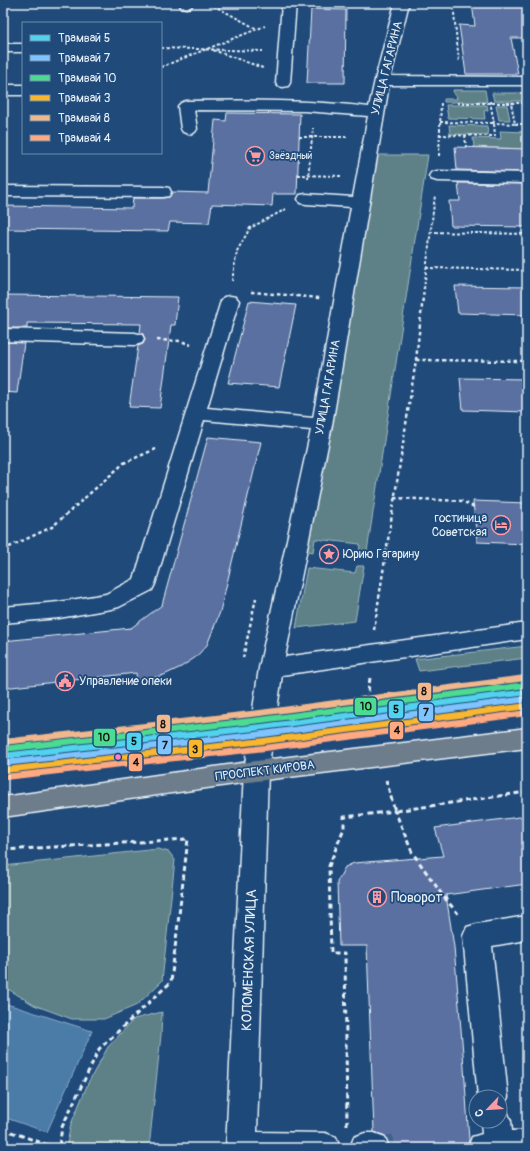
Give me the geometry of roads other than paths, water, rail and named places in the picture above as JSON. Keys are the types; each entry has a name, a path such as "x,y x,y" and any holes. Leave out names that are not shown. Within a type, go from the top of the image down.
{"main road":[{"name":"ПРОСПЕКТ КИРОВА","path":"3,807 256,771 527,738"}],"street":[{"name":"УЛИЦА ГАГАРИНА","path":"256,771 271,668 322,426 382,80 402,3"},
{"path":"284,79 289,10"},
{"path":"3,48 22,48"},
{"path":"382,80 527,81"},
{"path":"3,90 22,90"},
{"path":"189,129 186,106 246,105 376,112"},
{"path":"437,176 527,178"},
{"path":"3,191 163,192"},
{"path":"306,199 361,203"},
{"path":"3,615 59,610 111,601 144,584 189,435 236,292"},
{"path":"3,335 134,339"},
{"path":"196,413 322,426"},
{"path":"271,668 527,631"},
{"name":"КОЛОМЕНСКАЯ УЛИЦА","path":"241,1147 256,771"},
{"path":"492,1089 477,936 527,928"},
{"path":"494,1141 527,1145"},
{"path":"241,1147 345,1143 374,1148"}],"water":[{"path":"7,1004 92,1031 47,1132 3,1117 3,1014"}],"tunnel":[{"path":"374,1148 393,1148"}],"tram line":[{"name":"8","path":"3,742 260,713 525,678"},
{"name":"10","path":"3,749 261,720 526,685"},
{"name":"5","path":"3,756 262,727 527,692"},
{"name":"7","path":"4,763 263,734 527,699"},
{"name":"3","path":"5,770 264,741 527,706"},
{"name":"4","path":"5,777 265,748 527,713"}],"place":[{"name":"Звёздный","path":"255,156"},
{"name":"гостиница Советская","path":"501,525"},
{"name":"Юрию Гагарину","path":"329,554"},
{"name":"Управление опеки","path":"65,681"},
{"name":"Поворот","path":"377,897"}]}
